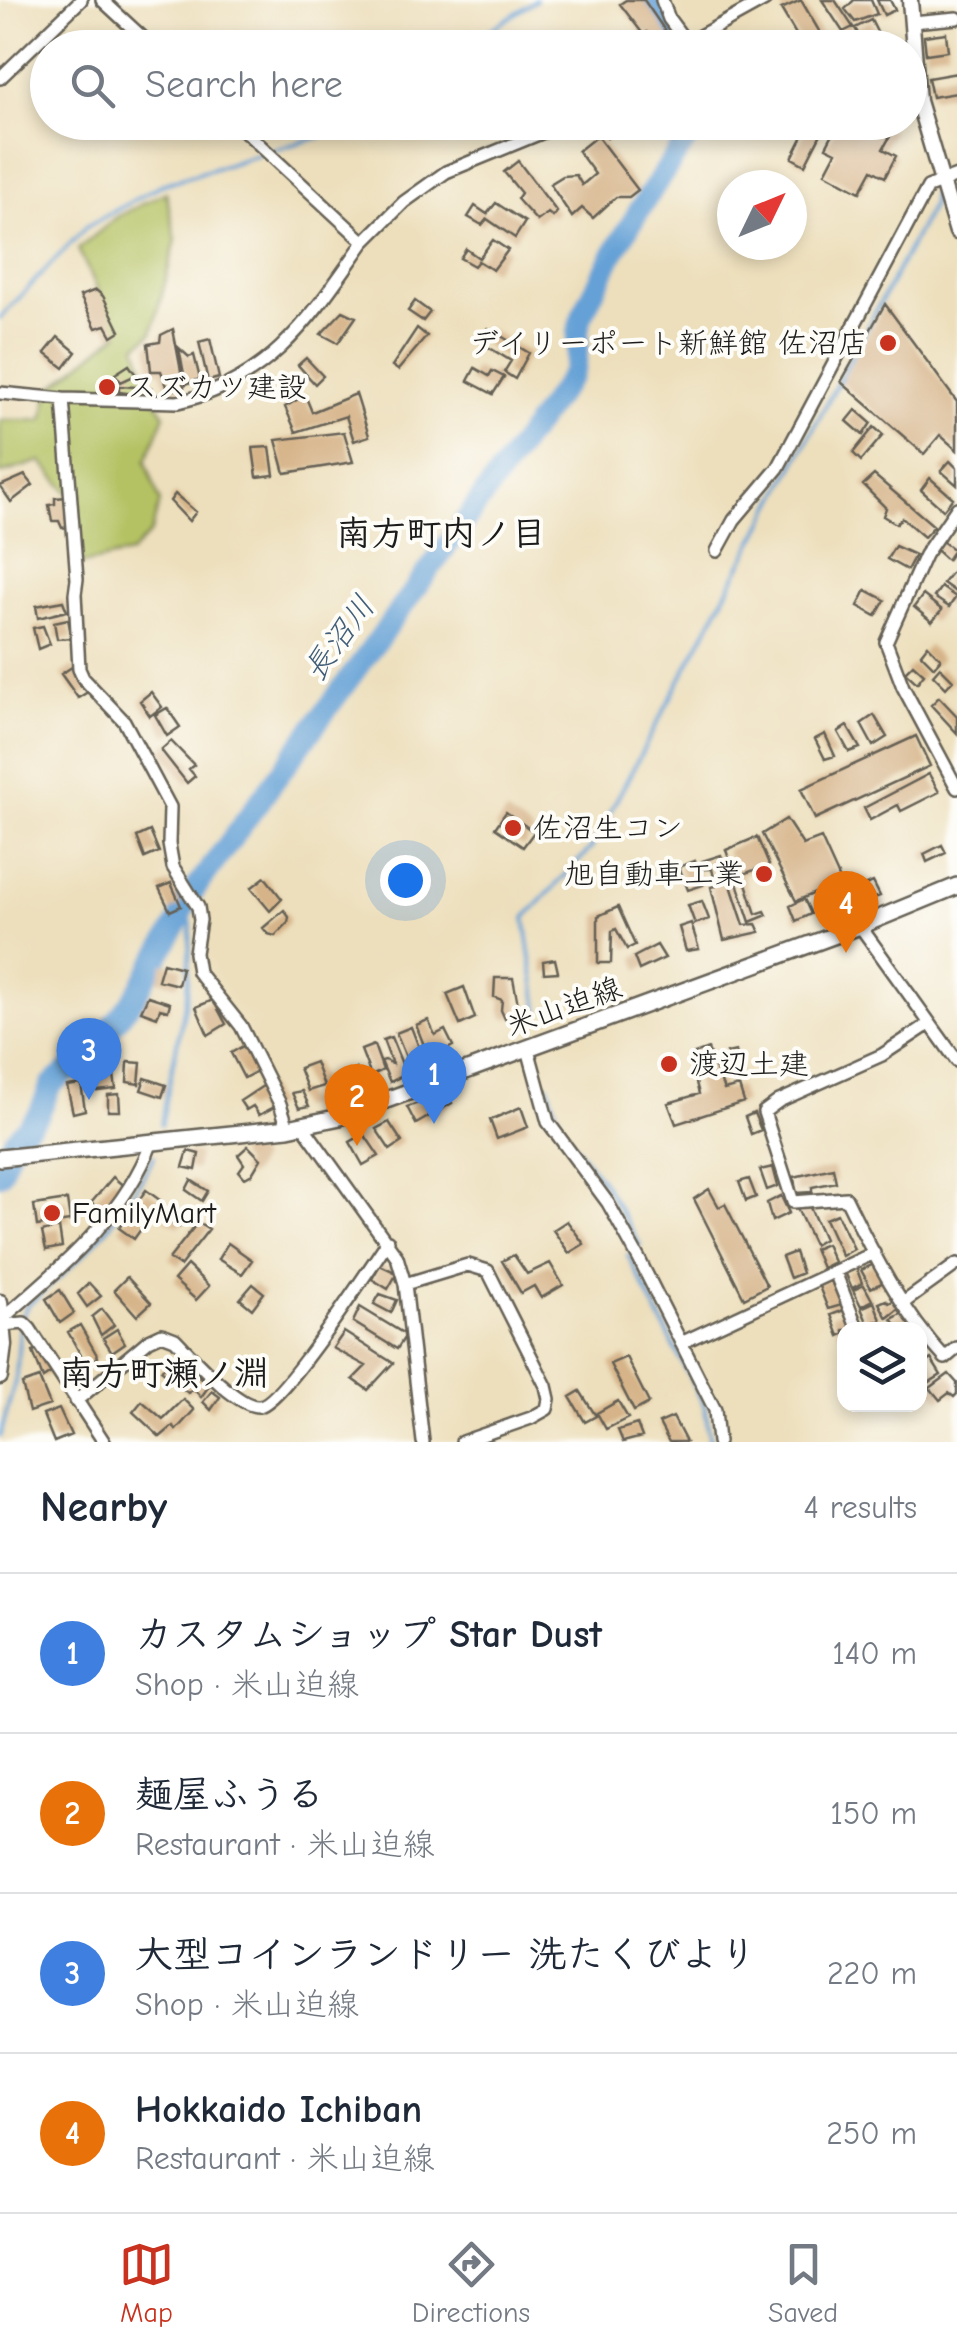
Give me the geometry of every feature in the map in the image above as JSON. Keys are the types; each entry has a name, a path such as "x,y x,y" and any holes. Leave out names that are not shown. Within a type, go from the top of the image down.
{"main road":[{"name":"米山迫線","path":"5,1158 296,1127 370,1108 860,926 957,886"}],"street":[{"path":"50,30 82,0"},
{"path":"102,0 134,30"},
{"path":"662,0 674,30"},
{"path":"710,30 765,0"},
{"path":"910,0 913,30"},
{"path":"912,22 957,18"},
{"path":"0,78 30,49"},
{"path":"927,134 957,232"},
{"path":"254,140 364,242"},
{"path":"0,393 178,402 233,381 268,360 298,333 364,242 404,202 446,172 524,140"},
{"path":"716,551 734,520 778,468 928,187 957,176"},
{"path":"64,399 79,669 124,720 170,807 173,867 192,895 200,920 198,972 241,1026 280,1104 296,1127 397,1256 405,1284 423,1442"},
{"path":"957,508 924,555 886,642 903,687 957,788"},
{"path":"860,926 957,1061"},
{"path":"929,1024 882,1054 779,1101 764,1112 793,1202 846,1198 903,1303 932,1344 944,1358 957,1348"},
{"path":"532,1048 548,1122 608,1203 715,1410 718,1442"},
{"path":"0,1377 12,1322 100,1230 126,1196 152,1142"},
{"path":"76,1402 149,1340 162,1334 175,1339 239,1400 255,1406 269,1403 290,1380 388,1241"},
{"path":"681,1343 874,1253"},
{"path":"903,1303 957,1264"},
{"path":"405,1284 468,1265 488,1271 546,1386 547,1409 462,1442"},
{"path":"835,1272 855,1322"},
{"path":"0,1302 12,1322 43,1345 104,1442"},
{"path":"927,1346 932,1344"}],"green space":[{"path":"166,192 176,240 152,333 137,345 150,392 165,415 146,461 160,502 151,532 131,553 82,564 77,503 41,461 0,474 0,420 43,420 49,390 119,333 78,249 117,217"}],"building":[{"path":"644,0 664,30 640,30 620,4"},
{"path":"801,0 818,30 793,30 781,9"},
{"path":"822,0 835,0 853,27 842,30"},
{"path":"854,0 871,0 877,14 855,22 845,9"},
{"path":"877,0 890,0 895,10 884,15"},
{"path":"871,20 876,30 856,30"},
{"path":"946,33 948,51 927,54 927,36"},
{"path":"957,73 957,93 932,97 928,78"},
{"path":"592,140 600,140 638,190 629,197 616,197 593,218 582,208 572,217 550,184 563,176 576,175 582,185 595,174 578,151"},
{"path":"801,140 818,140 805,165 792,158"},
{"path":"830,140 888,140 883,149 896,156 885,177 872,170 860,192 825,173 836,152 826,147"},
{"path":"518,161 557,212 553,217 548,213 537,221 517,199 521,193 504,172"},
{"path":"496,203 525,222 515,238 487,219 482,225 468,217 475,206 487,214"},
{"path":"493,240 508,250 493,270 478,261 474,266 460,258 466,249 479,258"},
{"path":"96,290 103,296 120,331 112,336 106,325 96,328 80,296"},
{"path":"415,301 430,312 423,321 408,311"},
{"name":"デイリーポート新鮮館 佐沼店","path":"885,304 957,402 957,450 940,435 924,454 841,382"},
{"path":"343,311 356,317 338,343 321,334"},
{"path":"417,328 427,336 398,370 392,366"},
{"path":"488,328 529,353 515,379 504,372 511,361 480,342"},
{"path":"173,329 184,387 169,391 161,371 151,371 148,344 160,342 161,335"},
{"path":"58,337 76,352 64,368 45,353"},
{"path":"210,339 219,378 208,381 199,342"},
{"path":"179,348 189,357 194,355 200,379 186,384"},
{"path":"306,358 323,376 315,384 298,365"},
{"path":"129,365 136,375 121,382 115,374"},
{"path":"475,368 489,376 492,371 504,377 493,394 468,381"},
{"path":"119,386 151,388 149,396 119,392"},
{"path":"356,394 369,436 354,441 346,416 296,432 285,407 305,395 312,412"},
{"path":"856,410 871,423 863,435 847,421"},
{"path":"874,427 883,435 861,461 853,453"},
{"path":"344,432 353,462 285,473 276,440"},
{"path":"270,447 274,475 257,477 253,448"},
{"path":"950,461 957,468 957,485 941,471"},
{"path":"25,475 33,485 11,502 0,486"},
{"path":"874,475 934,526 924,537 902,518 896,524 883,516 886,508 863,485"},
{"path":"930,478 953,498 943,510 921,490"},
{"path":"175,494 196,512 189,521 170,501"},
{"path":"67,497 69,527 62,528 59,521 52,521 49,505 55,504 55,498"},
{"path":"942,541 954,550 947,560 936,550"},
{"path":"895,546 915,555 907,570 887,559"},
{"path":"952,572 957,576 957,593 943,583"},
{"path":"941,587 956,597 949,607 934,597"},
{"path":"866,590 885,600 876,616 858,606"},
{"path":"923,595 942,610 932,622 914,607"},
{"path":"63,601 67,611 38,618 36,606"},
{"path":"68,619 72,638 57,639 54,622"},
{"path":"43,626 50,644 38,649 33,628"},
{"path":"928,645 941,659 934,667 921,654"},
{"path":"913,664 924,674 917,683 905,672"},
{"path":"72,667 91,690 78,698 61,674"},
{"path":"940,667 953,680 946,688 933,675"},
{"path":"151,692 162,707 150,716 140,701"},
{"path":"939,697 957,716 957,733 931,705"},
{"path":"167,708 180,727 167,736 155,715"},
{"path":"874,715 887,737 873,746 861,724"},
{"path":"847,726 860,748 849,752 838,732"},
{"path":"825,734 835,756 825,759 815,739"},
{"path":"916,736 930,766 815,819 801,789"},
{"path":"171,741 194,765 189,769 195,776 187,783 161,750"},
{"path":"929,774 939,792 901,811 898,805 870,820 864,808"},
{"path":"506,812 534,832 523,847 495,828"},
{"path":"786,819 803,845 821,838 851,904 832,912 820,891 796,901 762,834"},
{"path":"150,831 159,852 145,858 137,837"},
{"path":"757,837 769,865 743,874 756,914 765,911 767,915 750,922 726,850"},
{"path":"942,845 946,853 927,862 924,854"},
{"path":"721,855 744,925 756,924 760,932 724,940 711,887 716,886 712,869 704,869 702,861"},
{"path":"695,861 703,885 688,890 679,867"},
{"path":"265,877 282,899 270,911 251,888"},
{"path":"873,882 880,896 860,903 854,890"},
{"path":"171,883 181,906 170,911 159,888"},
{"path":"804,899 811,914 796,921 790,906"},
{"path":"702,901 709,919 695,924 688,905"},
{"path":"618,907 635,945 627,949 616,929 612,931 611,963 598,963 598,916"},
{"path":"284,910 288,923 275,936 268,934 263,928"},
{"path":"691,923 699,949 686,951 679,927"},
{"path":"657,945 665,958 639,970 634,957"},
{"path":"555,959 558,972 544,973 543,961"},
{"path":"163,963 182,968 178,985 158,980"},
{"path":"495,978 513,978 520,1015 505,1019 502,1000 494,997"},
{"path":"464,987 475,1018 460,1025 447,994"},
{"path":"148,996 170,1003 168,1011 160,1009 157,1017 141,1011"},
{"path":"213,1000 226,1024 208,1035 196,1007"},
{"path":"428,1020 435,1035 445,1030 453,1046 429,1058 416,1025"},
{"path":"411,1027 424,1060 410,1067 396,1033"},
{"path":"391,1037 406,1074 390,1082 381,1061 392,1064 383,1040"},
{"path":"245,1045 259,1070 244,1078 231,1053"},
{"path":"374,1045 383,1070 371,1076 361,1050"},
{"path":"708,1049 724,1090 739,1086 744,1102 676,1124 668,1103 699,1094 689,1056"},
{"path":"736,1051 740,1074 731,1075 727,1053"},
{"path":"112,1061 116,1089 97,1091 95,1063"},
{"path":"128,1062 141,1063 139,1084 127,1082"},
{"path":"315,1062 324,1086 308,1091 299,1068"},
{"path":"356,1069 368,1090 355,1096 346,1074"},
{"path":"145,1078 166,1085 162,1097 141,1090"},
{"path":"81,1084 85,1110 73,1113 67,1086"},
{"path":"266,1084 278,1105 259,1115 253,1106 246,1110 240,1101"},
{"path":"302,1091 309,1106 299,1108 292,1093"},
{"path":"446,1093 452,1103 416,1124 407,1107"},
{"path":"119,1094 120,1111 108,1111 108,1095"},
{"path":"521,1107 528,1127 497,1139 490,1120"},
{"path":"754,1113 761,1130 751,1134 745,1117"},
{"path":"389,1122 402,1142 390,1150 376,1129"},
{"path":"364,1134 379,1156 363,1165 350,1142"},
{"path":"248,1146 261,1159 245,1178 239,1171 244,1164 238,1155"},
{"path":"188,1151 199,1154 196,1170 183,1167"},
{"path":"773,1167 778,1186 767,1190 760,1170"},
{"path":"833,1168 836,1182 812,1187 812,1192 796,1193 794,1177"},
{"path":"113,1177 126,1188 104,1213 91,1203"},
{"path":"749,1179 756,1197 746,1201 739,1182"},
{"path":"191,1180 208,1191 202,1201 186,1190"},
{"path":"709,1189 719,1207 725,1204 767,1286 744,1298 694,1199"},
{"path":"146,1190 161,1201 134,1239 119,1228"},
{"path":"781,1196 789,1213 772,1221 767,1203"},
{"name":"FamilyMart","path":"67,1200 70,1221 37,1226 34,1205"},
{"path":"808,1203 824,1239 814,1245 796,1206"},
{"path":"172,1206 188,1216 179,1227 164,1218"},
{"path":"837,1214 854,1249 842,1256 825,1219"},
{"path":"567,1221 584,1244 569,1253 553,1230"},
{"path":"198,1222 209,1229 180,1266 169,1259"},
{"path":"59,1227 62,1247 46,1250 42,1232"},
{"path":"228,1243 252,1260 242,1274 218,1259"},
{"path":"826,1244 834,1262 822,1268 814,1249"},
{"path":"795,1252 802,1273 790,1278 782,1257"},
{"path":"514,1255 527,1274 550,1263 563,1285 541,1298 534,1286 521,1293 502,1261"},
{"path":"874,1264 884,1282 871,1288 861,1270"},
{"path":"187,1265 209,1286 196,1300 174,1280"},
{"path":"380,1265 397,1273 388,1289 372,1279"},
{"path":"856,1267 862,1283 852,1288 845,1272"},
{"path":"127,1277 151,1303 137,1316 114,1290"},
{"path":"830,1279 842,1305 828,1309 818,1284"},
{"path":"89,1283 101,1296 87,1307 78,1294"},
{"path":"253,1284 264,1293 252,1309 240,1299"},
{"path":"864,1285 872,1300 861,1306 853,1290"},
{"path":"60,1290 74,1313 60,1323 46,1299"},
{"path":"380,1294 397,1300 391,1313 374,1304"},
{"path":"895,1300 900,1308 887,1318 879,1303"},
{"path":"874,1302 881,1320 867,1322 861,1308"},
{"path":"360,1307 406,1335 397,1349 353,1322"},
{"path":"102,1309 114,1325 101,1335 92,1317"},
{"path":"844,1310 849,1322 837,1322 837,1331 831,1315"},
{"path":"903,1313 911,1322 894,1322 892,1319"},
{"path":"80,1325 98,1357 87,1366 68,1332"},
{"path":"117,1329 125,1343 112,1352 103,1338"},
{"path":"344,1332 393,1363 368,1390 353,1379 366,1366 333,1348"},
{"path":"41,1349 52,1372 43,1378 33,1352"},
{"path":"177,1355 209,1386 201,1397 193,1388 188,1393 161,1370"},
{"path":"626,1357 649,1403 634,1411 610,1364"},
{"path":"931,1359 941,1375 927,1384 927,1362"},
{"path":"949,1374 957,1383 957,1394 954,1397 949,1393 940,1400 930,1388"},
{"path":"39,1378 50,1405 29,1412 22,1384"},
{"path":"212,1391 220,1397 211,1410 203,1402"},
{"path":"580,1391 596,1416 585,1422 570,1397"},
{"path":"183,1399 194,1410 176,1430 173,1426 160,1437 133,1412 142,1401 163,1419"},
{"path":"618,1401 628,1418 606,1429 597,1413"},
{"path":"59,1409 71,1435 54,1442 43,1415"},
{"path":"673,1417 686,1442 669,1442 659,1423"},
{"path":"637,1424 642,1437 623,1442 618,1430"}],"waterway":[{"path":"490,30 536,0"},
{"name":"長沼川","path":"655,0 669,30"},
{"path":"274,150 309,140"},
{"name":"長沼川","path":"0,1174 14,1140 39,1114 51,1085 90,1053 133,1000 187,900 572,375 579,324 594,291 636,216 687,140"},
{"path":"0,318 86,227 161,185 258,155"},
{"path":"539,1012 525,918 591,848 932,205 932,190"},
{"path":"161,1125 187,994 191,926 187,900"},
{"path":"548,1085 561,1127 604,1184 640,1245"},
{"path":"21,1319 26,1307 113,1221 154,1156"},
{"path":"628,1255 705,1407 710,1442"},
{"path":"0,1436 16,1378 20,1328"}],"place":[{"name":"デイリーポート新鮮館 佐沼店","path":"888,343"},
{"name":"スズカツ建設","path":"107,387"},
{"name":"佐沼生コン","path":"513,828"},
{"name":"旭自動車工業","path":"764,874"},
{"name":"Hokkaido Ichiban","path":"846,953"},
{"name":"渡辺土建","path":"669,1064"},
{"name":"大型コインランドリー 洗たくびより","path":"89,1100"},
{"name":"カスタムショップ Star Dust","path":"434,1124"},
{"name":"麺屋ふうる","path":"357,1146"},
{"name":"FamilyMart","path":"52,1213"}],"district":[{"name":"南方町内ノ目","path":"441,533"},
{"name":"南方町瀬ノ淵","path":"164,1373"}]}
